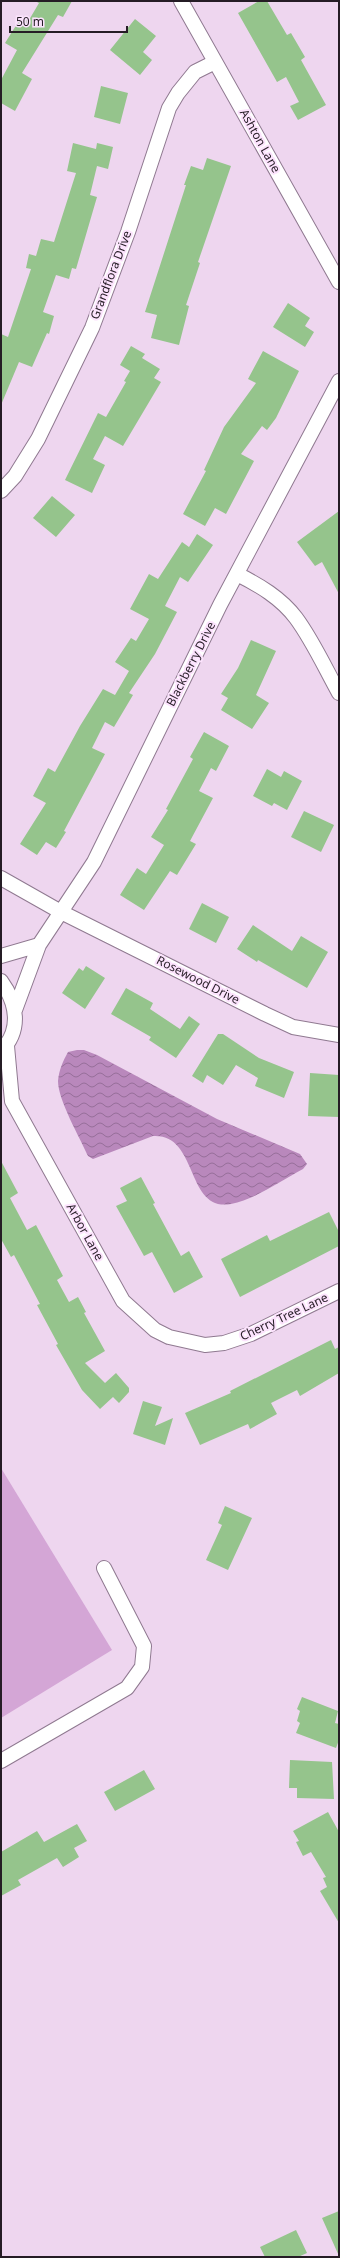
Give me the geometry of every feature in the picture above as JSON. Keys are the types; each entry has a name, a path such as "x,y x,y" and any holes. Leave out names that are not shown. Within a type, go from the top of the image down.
{"street":[{"name":"Ashton Lane","path":"181,1 339,282"},
{"name":"Grandflora Drive","path":"1,491 15,476 38,439 92,328 128,232 169,108 178,93 195,72 215,62"},
{"name":"Blackberry Drive","path":"4,1049 12,1034 15,1010 40,945 94,862 178,689 339,381"},
{"path":"237,574 260,586 286,607 296,618 339,693"},
{"name":"Rosewood Drive","path":"1,878 61,912 286,1024 323,1034 339,1035"},
{"path":"1,956 40,945"},
{"name":"Blackberry Drive","path":"1,981 10,993 15,1010"},
{"name":"Arbor Lane","path":"4,1049 6,1098 123,1301 155,1330 169,1337 181,1339"},
{"name":"Cherry Tree Lane","path":"181,1339 205,1345 237,1340 339,1291"},
{"path":"1,1761 127,1688 142,1667 144,1646 104,1568"}],"shaded area":[{"path":"1,1468 112,1650 1,1718"}],"water":[{"path":"84,1050 97,1055 217,1119 300,1154 307,1164 303,1169 259,1194 231,1204 216,1203 206,1196 198,1185 186,1158 178,1146 168,1138 153,1136 93,1159 88,1156 65,1108 59,1089 58,1081 60,1069 64,1059 68,1052"}],"building":[{"path":"35,1 72,1 63,17 58,15 22,73 32,79 15,111 1,103 1,80 17,50 5,43 22,16 29,20 39,3"},
{"path":"259,1 267,1 287,35 291,33 305,57 301,60 326,105 298,120 290,106 299,102 286,77 277,82 238,13"},
{"path":"135,19 156,36 143,52 152,60 140,75 110,50"},
{"path":"101,86 128,93 120,124 94,117"},
{"path":"73,143 96,149 97,143 113,147 108,169 97,166 90,195 97,197 76,269 72,268 69,279 56,275 43,312 54,316 49,334 47,333 32,367 19,362 1,405 1,334 8,337 31,269 26,268 29,254 36,256 41,239 54,242 76,173 67,171"},
{"path":"207,158 231,166 198,262 200,263 186,305 189,306 179,345 151,338 157,315 145,312 191,166 203,170"},
{"path":"288,303 310,318 305,326 314,332 305,347 273,327"},
{"path":"131,346 145,354 142,358 160,369 154,378 161,382 123,446 105,436 93,459 105,465 92,493 65,480 98,413 106,417 126,382 124,381 130,371 120,365"},
{"path":"263,351 299,371 276,418 267,430 262,426 241,454 254,461 226,514 215,508 205,526 183,514 206,471 204,470 224,427 256,383 248,379"},
{"path":"52,496 75,515 56,537 33,518"},
{"path":"339,511 339,594 322,562 315,566 297,542"},
{"path":"197,534 213,545 188,582 180,577 165,606 177,612 155,654 129,693 133,695 114,727 105,722 92,748 105,754 64,831 66,832 56,848 46,842 37,855 20,844 46,803 33,796 48,768 55,772 80,726 103,689 115,695 129,671 115,662 131,638 136,641 149,619 130,609 149,574 158,579 182,542 189,547"},
{"path":"251,640 276,651 256,695 269,703 252,729 221,710 228,698 221,694 238,668"},
{"path":"204,732 229,746 216,771 211,768 199,791 213,798 190,841 196,844 177,875 170,871 144,910 120,895 137,868 146,874 164,845 151,837 168,810 166,809 193,759 190,757"},
{"path":"267,769 281,777 284,771 302,781 287,810 274,803 272,806 253,796"},
{"path":"304,811 334,825 321,852 291,837"},
{"path":"202,903 229,917 216,943 189,929"},
{"path":"253,925 292,951 301,936 328,952 307,988 258,960 257,962 237,949"},
{"path":"86,966 105,978 85,1009 62,993 79,968 83,971"},
{"path":"126,988 153,1003 150,1009 180,1029 189,1016 200,1024 176,1058 149,1040 151,1037 111,1014"},
{"path":"218,1034 223,1034 259,1058 294,1072 284,1098 255,1086 258,1078 236,1065 223,1085 207,1075 203,1083 192,1076"},
{"path":"310,1073 339,1075 339,1117 308,1116"},
{"path":"1,1161 18,1193 10,1198 27,1230 36,1225 63,1276 57,1280 69,1302 78,1297 86,1312 84,1313 105,1351 85,1363 105,1383 116,1373 129,1388 129,1392 119,1403 113,1397 100,1409 82,1390 56,1345 58,1344 37,1305 40,1304 14,1255 11,1257 1,1239"},
{"path":"141,1177 155,1203 153,1204 181,1256 189,1251 203,1277 174,1293 152,1252 144,1256 116,1206 127,1201 120,1188"},
{"path":"329,1212 339,1232 339,1246 240,1297 221,1259 267,1235 270,1241"},
{"path":"331,1340 335,1349 339,1347 339,1373 300,1396 297,1390 271,1403 277,1414 250,1429 248,1424 200,1445 185,1413 231,1393 230,1391"},
{"path":"143,1401 162,1407 155,1426 173,1418 165,1445 133,1434"},
{"path":"225,1506 252,1518 228,1570 206,1560 222,1525 218,1523"},
{"path":"302,1697 338,1711 335,1723 339,1724 339,1740 336,1748 296,1733 300,1723 297,1721 300,1711 297,1709"},
{"path":"290,1760 332,1762 334,1799 297,1798 297,1788 289,1788"},
{"path":"144,1770 155,1789 115,1811 104,1792"},
{"path":"328,1812 339,1832 339,1923 320,1891 327,1887 323,1878 326,1877 311,1852 303,1856 296,1842 299,1841 293,1831"},
{"path":"77,1824 87,1841 74,1848 79,1857 63,1867 57,1858 18,1880 21,1885 1,1896 1,1852 37,1831 44,1842"},
{"path":"339,2211 339,2256 322,2218"},
{"path":"296,2230 307,2253 298,2257 265,2257 260,2247"}]}
